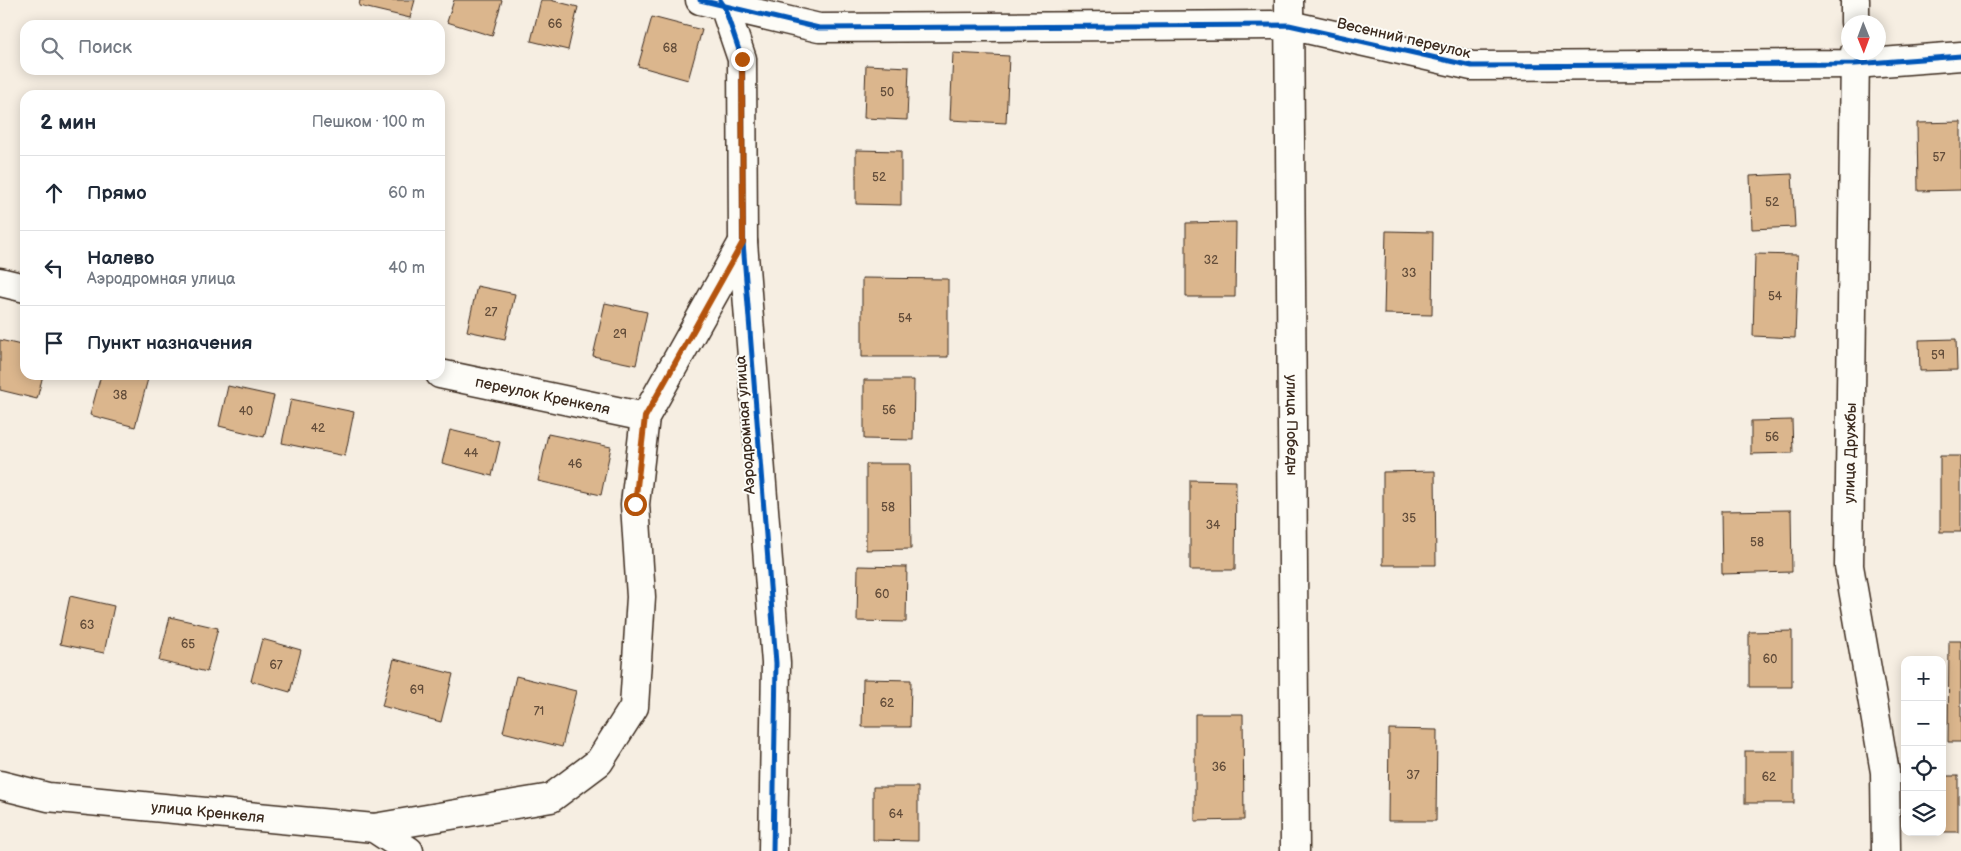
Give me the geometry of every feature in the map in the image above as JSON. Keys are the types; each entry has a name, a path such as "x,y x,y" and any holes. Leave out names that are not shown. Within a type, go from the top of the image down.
{"street":[{"path":"1855,0 1855,15"},
{"name":"Весенний переулок","path":"715,2 819,28 1289,12 1472,66 1841,58"},
{"name":"Аэродромная улица","path":"715,2 742,59 743,242 776,663 773,851"},
{"name":"улица Победы","path":"1289,12 1295,851"},
{"name":"Весенний переулок","path":"1886,57 1961,56"},
{"name":"улица Дружбы","path":"1855,60 1849,566 1885,772 1886,851"},
{"path":"374,828 551,798 599,762 634,707 641,596 635,504 645,417 743,242"},
{"path":"0,282 20,287"},
{"name":"переулок Кренкеля","path":"445,375 645,417"},
{"name":"улица Кренкеля","path":"0,785 48,798 374,828 409,851"}],"building":[{"path":"360,0 415,0 410,18 359,6"},
{"path":"454,0 502,0 492,36 447,22"},
{"path":"541,0 550,0 578,7 568,50 531,41"},
{"path":"652,17 702,30 688,80 638,66"},
{"path":"953,53 1009,56 1006,123 950,120"},
{"path":"866,65 909,67 907,120 864,118"},
{"path":"1961,122 1961,190 1918,191 1917,123"},
{"path":"856,150 901,151 901,205 856,204"},
{"path":"1792,174 1795,227 1752,229 1750,176"},
{"path":"1236,222 1235,297 1186,297 1186,223"},
{"path":"1386,231 1433,232 1432,315 1384,314"},
{"path":"1755,254 1798,255 1795,338 1753,336"},
{"path":"862,278 948,279 948,357 862,357"},
{"path":"477,286 515,294 505,339 467,331"},
{"path":"605,303 647,312 636,365 593,356"},
{"path":"1956,339 1957,370 1920,371 1919,340"},
{"path":"0,340 20,345 20,380 42,380 37,399 0,390"},
{"path":"100,380 148,380 135,427 90,415"},
{"path":"864,380 914,380 913,440 864,439"},
{"path":"228,386 274,396 264,437 219,426"},
{"path":"291,399 354,412 345,456 282,443"},
{"path":"1792,420 1793,453 1751,454 1751,421"},
{"path":"450,430 500,442 492,476 442,463"},
{"path":"548,434 611,447 601,495 538,481"},
{"path":"1940,456 1961,456 1961,532 1940,532"},
{"path":"866,464 910,464 911,549 866,550"},
{"path":"1435,471 1436,565 1383,565 1383,472"},
{"path":"1190,480 1236,481 1235,570 1190,570"},
{"path":"1791,510 1792,572 1722,574 1721,511"},
{"path":"858,566 907,567 906,622 857,621"},
{"path":"70,596 114,606 104,653 60,644"},
{"path":"170,617 218,628 207,672 159,661"},
{"path":"1792,631 1792,687 1749,687 1749,632"},
{"path":"262,639 301,650 290,692 251,681"},
{"path":"1949,641 1961,641 1961,742 1948,742"},
{"path":"394,659 453,674 441,722 382,706"},
{"path":"516,676 576,691 562,747 503,732"},
{"path":"863,679 911,680 910,727 862,727"},
{"path":"1195,714 1243,714 1244,820 1195,821"},
{"path":"1389,729 1437,730 1436,821 1388,821"},
{"path":"1745,751 1794,751 1794,803 1745,803"},
{"path":"1946,776 1958,776 1958,832 1946,832"},
{"path":"873,787 918,787 918,841 873,840"}],"cycle path":[{"path":"700,0 819,28 1289,25 1472,66 1855,64 1961,56"},
{"path":"720,0 724,6 742,59 743,242 776,663 773,851"}],"route":[{"path":"635,504 645,417 743,242 742,59"}]}
